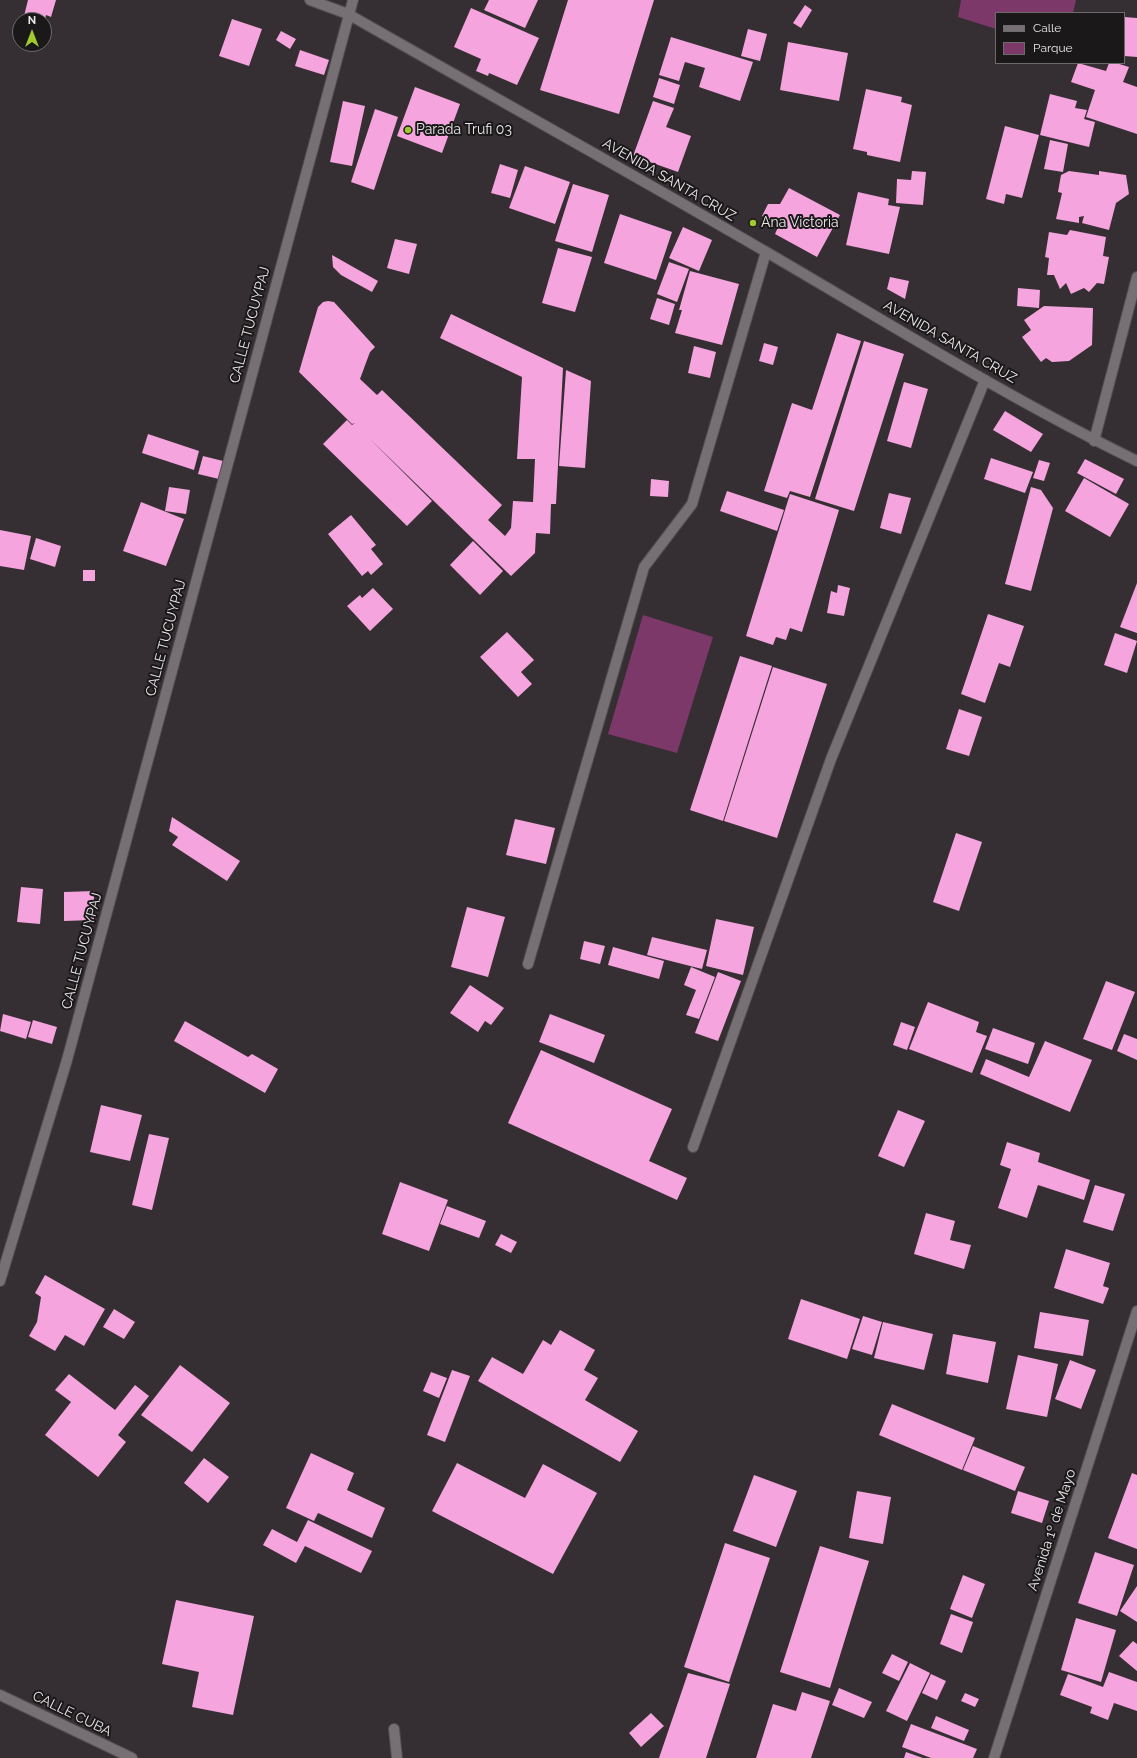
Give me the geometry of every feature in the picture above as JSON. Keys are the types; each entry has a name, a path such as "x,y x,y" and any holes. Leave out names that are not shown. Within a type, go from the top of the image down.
{"street":[{"name":"AVENIDA SANTA CRUZ","path":"310,0 348,14 766,252 985,380 1094,440 1137,461"},
{"name":"CALLE TUCUYPAJ","path":"0,1281 67,1060 353,0"},
{"path":"528,964 644,567 692,504 766,252"},
{"path":"1094,440 1137,277"},
{"path":"693,1148 831,759 985,380"},
{"name":"Avenida 1º de Mayo","path":"994,1758 1137,1310"},
{"name":"CALLE CUBA","path":"0,1695 132,1758"},
{"path":"394,1729 397,1758"}],"green space":[{"path":"961,0 1076,0 1073,12 995,12 995,29 958,17"},
{"path":"643,615 713,637 677,753 608,734"}],"building":[{"path":"28,0 56,0 52,14 52,12 25,12"},
{"path":"489,0 538,0 525,28 484,10"},
{"path":"568,0 654,0 619,114 540,90"},
{"path":"805,5 812,10 801,28 793,23"},
{"path":"471,8 539,38 517,85 489,73 488,76 476,71 481,59 454,47"},
{"path":"1125,17 1137,18 1137,57 1125,56"},
{"path":"232,19 262,29 249,66 219,56"},
{"path":"748,29 767,34 760,61 741,56"},
{"path":"281,31 296,39 290,49 276,40"},
{"path":"671,37 753,62 740,101 699,87 705,68 685,62 679,81 659,75"},
{"path":"788,42 848,53 839,101 780,90"},
{"path":"300,50 329,60 324,75 295,66"},
{"path":"1078,64 1106,71 1109,64 1119,64 1129,67 1123,82 1137,87 1137,134 1086,117 1095,90 1071,82"},
{"path":"659,78 680,85 674,104 653,97"},
{"path":"415,87 460,104 442,153 397,136"},
{"path":"866,89 902,97 901,102 912,105 900,162 867,155 867,152 853,149"},
{"path":"1050,94 1077,101 1075,108 1087,110 1084,119 1095,122 1089,147 1040,135"},
{"path":"343,101 365,106 352,166 330,162"},
{"path":"653,101 674,108 666,127 691,136 678,172 633,156"},
{"path":"375,109 398,117 374,190 351,182"},
{"path":"1005,126 1039,135 1022,198 1006,194 1004,204 986,199"},
{"path":"1050,140 1068,144 1063,172 1044,169"},
{"path":"500,164 518,170 510,198 491,193"},
{"path":"525,166 570,182 555,224 509,208"},
{"path":"912,171 926,172 923,205 896,203 897,179 911,180"},
{"path":"1069,171 1099,175 1099,171 1126,175 1129,194 1116,203 1109,230 1082,223 1084,216 1079,217 1079,223 1056,219 1062,193 1058,192 1061,175"},
{"path":"573,184 609,195 592,252 555,241"},
{"path":"789,188 840,215 817,257 775,234 779,225 762,216 768,204 780,204"},
{"path":"858,192 889,199 888,205 900,207 889,254 846,245"},
{"path":"620,214 672,232 656,280 604,263"},
{"path":"683,227 712,240 699,271 669,258"},
{"path":"1070,230 1106,237 1103,256 1109,257 1104,284 1097,283 1089,292 1084,288 1071,294 1066,283 1060,289 1054,275 1047,275 1049,258 1045,257 1049,232 1067,235"},
{"path":"395,239 417,244 409,274 387,268"},
{"path":"558,248 592,257 575,312 542,303"},
{"path":"332,255 378,281 372,292 341,275 333,267"},
{"path":"669,262 689,269 677,302 657,294"},
{"path":"690,271 739,284 722,345 675,333 682,310 679,310"},
{"path":"890,277 909,281 905,299 887,289"},
{"path":"1018,288 1040,290 1039,308 1017,306"},
{"path":"657,298 675,304 669,325 650,319"},
{"path":"323,302 334,302 375,347 370,352 360,379 377,395 382,390 502,505 488,520 505,536 511,528 513,501 533,502 535,459 517,459 522,377 440,338 451,314 563,368 556,504 551,504 550,534 536,533 535,553 511,576 369,438 432,501 407,526 323,444 347,420 352,425 355,423 352,424 299,372 318,307"},
{"path":"1044,306 1093,308 1092,345 1069,361 1052,362 1046,358 1041,362 1022,337 1031,330 1024,320"},
{"path":"837,333 861,341 810,497 790,491 787,498 764,491 792,403 812,410"},
{"path":"864,341 904,354 854,511 815,499"},
{"path":"764,343 778,347 773,365 759,361"},
{"path":"694,346 716,352 710,378 688,373"},
{"path":"566,370 591,381 585,468 559,466"},
{"path":"904,382 928,389 911,448 887,441"},
{"path":"1005,411 1043,434 1031,452 993,430"},
{"path":"148,434 199,451 194,470 142,453"},
{"path":"203,456 223,461 219,479 198,474"},
{"path":"991,458 1033,472 1025,493 984,479"},
{"path":"1085,459 1124,479 1116,494 1077,473"},
{"path":"1039,460 1050,463 1044,481 1033,478"},
{"path":"1084,478 1129,504 1110,537 1065,511"},
{"path":"651,479 669,481 668,497 650,496"},
{"path":"169,487 190,490 186,514 165,511"},
{"path":"1031,487 1041,490 1053,508 1031,591 1005,584"},
{"path":"727,491 784,510 777,531 720,511"},
{"path":"889,493 911,498 901,534 880,528"},
{"path":"790,494 839,510 802,632 790,628 786,640 776,637 773,645 746,636"},
{"path":"141,502 184,519 166,566 123,551"},
{"path":"351,515 376,545 371,549 383,564 371,575 368,571 362,576 328,534"},
{"path":"0,530 31,536 24,570 0,566"},
{"path":"36,538 61,546 55,567 30,559"},
{"path":"473,541 503,571 480,595 450,565"},
{"path":"83,570 95,570 95,581 83,581"},
{"path":"1137,583 1137,633 1120,627"},
{"path":"838,585 850,588 844,616 827,613 831,591 837,593"},
{"path":"373,588 393,609 370,631 347,606 360,595 362,598"},
{"path":"988,614 1024,626 1010,667 999,663 985,703 961,694"},
{"path":"507,632 534,660 521,672 532,684 518,697 480,657"},
{"path":"1115,633 1137,641 1127,673 1104,665"},
{"path":"740,656 772,666 723,821 690,810"},
{"path":"773,667 827,684 777,838 724,821"},
{"path":"959,709 982,717 969,756 946,749"},
{"path":"172,817 240,861 227,881 172,845 178,837 169,831"},
{"path":"515,819 555,828 546,864 506,855"},
{"path":"956,833 982,842 959,911 933,902"},
{"path":"21,887 43,889 40,924 17,922"},
{"path":"94,891 94,920 64,921 64,892"},
{"path":"467,907 505,917 488,977 451,967"},
{"path":"716,919 754,927 743,975 706,966"},
{"path":"652,937 707,950 702,969 647,955"},
{"path":"584,941 605,946 600,964 580,959"},
{"path":"613,947 664,961 659,979 608,965"},
{"path":"691,967 715,977 699,1019 686,1015 696,990 684,985"},
{"path":"718,972 741,981 718,1041 695,1033"},
{"path":"1106,981 1135,992 1112,1050 1083,1039"},
{"path":"470,985 504,1008 491,1025 485,1021 478,1032 450,1013"},
{"path":"928,1002 979,1022 976,1032 987,1036 972,1073 909,1049"},
{"path":"3,1014 31,1022 26,1039 0,1031"},
{"path":"550,1014 605,1035 594,1063 539,1042"},
{"path":"33,1020 57,1027 52,1044 28,1037"},
{"path":"185,1021 248,1057 252,1054 278,1069 265,1093 174,1041"},
{"path":"901,1022 915,1027 907,1050 893,1045"},
{"path":"993,1028 1035,1043 1028,1064 985,1049"},
{"path":"1124,1034 1137,1039 1137,1060 1117,1051"},
{"path":"1045,1041 1092,1060 1070,1112 980,1074 986,1059 1029,1077"},
{"path":"541,1050 672,1109 649,1161 687,1178 677,1200 508,1123"},
{"path":"101,1105 142,1115 130,1161 90,1152"},
{"path":"898,1110 925,1121 904,1167 878,1156"},
{"path":"149,1134 169,1138 152,1210 132,1205"},
{"path":"1007,1142 1040,1153 1038,1162 1090,1180 1084,1200 1038,1185 1027,1218 998,1208 1011,1169 1000,1165"},
{"path":"400,1182 448,1200 429,1251 382,1234"},
{"path":"1095,1185 1125,1194 1113,1231 1083,1222"},
{"path":"447,1206 486,1221 479,1238 440,1224"},
{"path":"926,1213 955,1221 950,1240 971,1245 964,1269 914,1254"},
{"path":"501,1234 517,1242 511,1253 495,1245"},
{"path":"1066,1249 1110,1263 1103,1286 1109,1288 1103,1304 1054,1288"},
{"path":"45,1275 105,1309 84,1346 65,1335 55,1351 29,1336 37,1322 41,1297 35,1293"},
{"path":"801,1299 860,1319 847,1359 788,1339"},
{"path":"114,1309 135,1322 124,1339 103,1327"},
{"path":"1040,1312 1089,1320 1083,1356 1034,1348"},
{"path":"863,1316 882,1322 872,1355 852,1349"},
{"path":"883,1322 933,1334 924,1370 874,1358"},
{"path":"560,1330 595,1350 584,1370 598,1378 585,1400 638,1431 620,1462 478,1381 492,1357 523,1374 543,1340 551,1345"},
{"path":"953,1334 996,1342 988,1383 946,1374"},
{"path":"1018,1355 1058,1364 1047,1417 1006,1409"},
{"path":"1070,1360 1096,1370 1081,1409 1055,1399"},
{"path":"180,1365 230,1403 192,1452 141,1415"},
{"path":"452,1370 470,1376 445,1442 427,1435"},
{"path":"431,1372 447,1378 439,1398 423,1391"},
{"path":"69,1374 115,1410 135,1385 149,1396 118,1435 126,1442 98,1477 45,1435 71,1402 55,1390"},
{"path":"892,1404 975,1438 962,1470 879,1435"},
{"path":"973,1446 1025,1467 1015,1491 963,1470"},
{"path":"311,1453 354,1473 347,1490 385,1508 372,1538 318,1513 314,1521 286,1508"},
{"path":"204,1458 229,1477 208,1503 184,1483"},
{"path":"457,1463 525,1498 543,1464 597,1493 553,1574 432,1511"},
{"path":"1132,1473 1137,1475 1137,1549 1108,1538"},
{"path":"754,1475 797,1491 776,1547 733,1531"},
{"path":"857,1491 891,1497 883,1544 849,1538"},
{"path":"1018,1491 1049,1501 1042,1523 1011,1513"},
{"path":"308,1520 372,1551 361,1573 305,1546 296,1563 263,1545 272,1529 297,1542"},
{"path":"725,1543 770,1558 729,1682 684,1667"},
{"path":"820,1546 869,1561 830,1688 780,1672"},
{"path":"1095,1552 1134,1565 1117,1616 1078,1603"},
{"path":"963,1575 985,1584 972,1618 950,1609"},
{"path":"1137,1586 1137,1622 1120,1611"},
{"path":"176,1600 254,1616 233,1715 192,1707 199,1672 162,1664"},
{"path":"951,1614 973,1622 962,1653 940,1644"},
{"path":"1076,1618 1116,1630 1101,1682 1061,1670"},
{"path":"1133,1641 1137,1644 1137,1671 1119,1656"},
{"path":"892,1654 908,1662 899,1681 882,1673"},
{"path":"910,1663 930,1673 907,1721 886,1711"},
{"path":"1109,1672 1137,1682 1137,1711 1114,1703 1108,1720 1090,1713 1092,1707 1060,1695 1068,1674 1103,1687"},
{"path":"688,1673 730,1684 706,1758 659,1758"},
{"path":"931,1674 946,1681 937,1700 922,1693"},
{"path":"839,1688 872,1702 864,1718 832,1705"},
{"path":"802,1692 830,1701 811,1758 756,1758 773,1704 796,1711"},
{"path":"965,1693 979,1699 975,1707 961,1701"},
{"path":"651,1713 664,1726 641,1747 629,1733"},
{"path":"936,1716 969,1730 964,1741 931,1728"},
{"path":"911,1724 977,1749 973,1758 931,1758 902,1747"},
{"path":"906,1752 923,1758 904,1758"}],"place":[{"name":"Parada Trufi 03","path":"408,130"},
{"name":"Ana Victoria","path":"753,223"}]}
